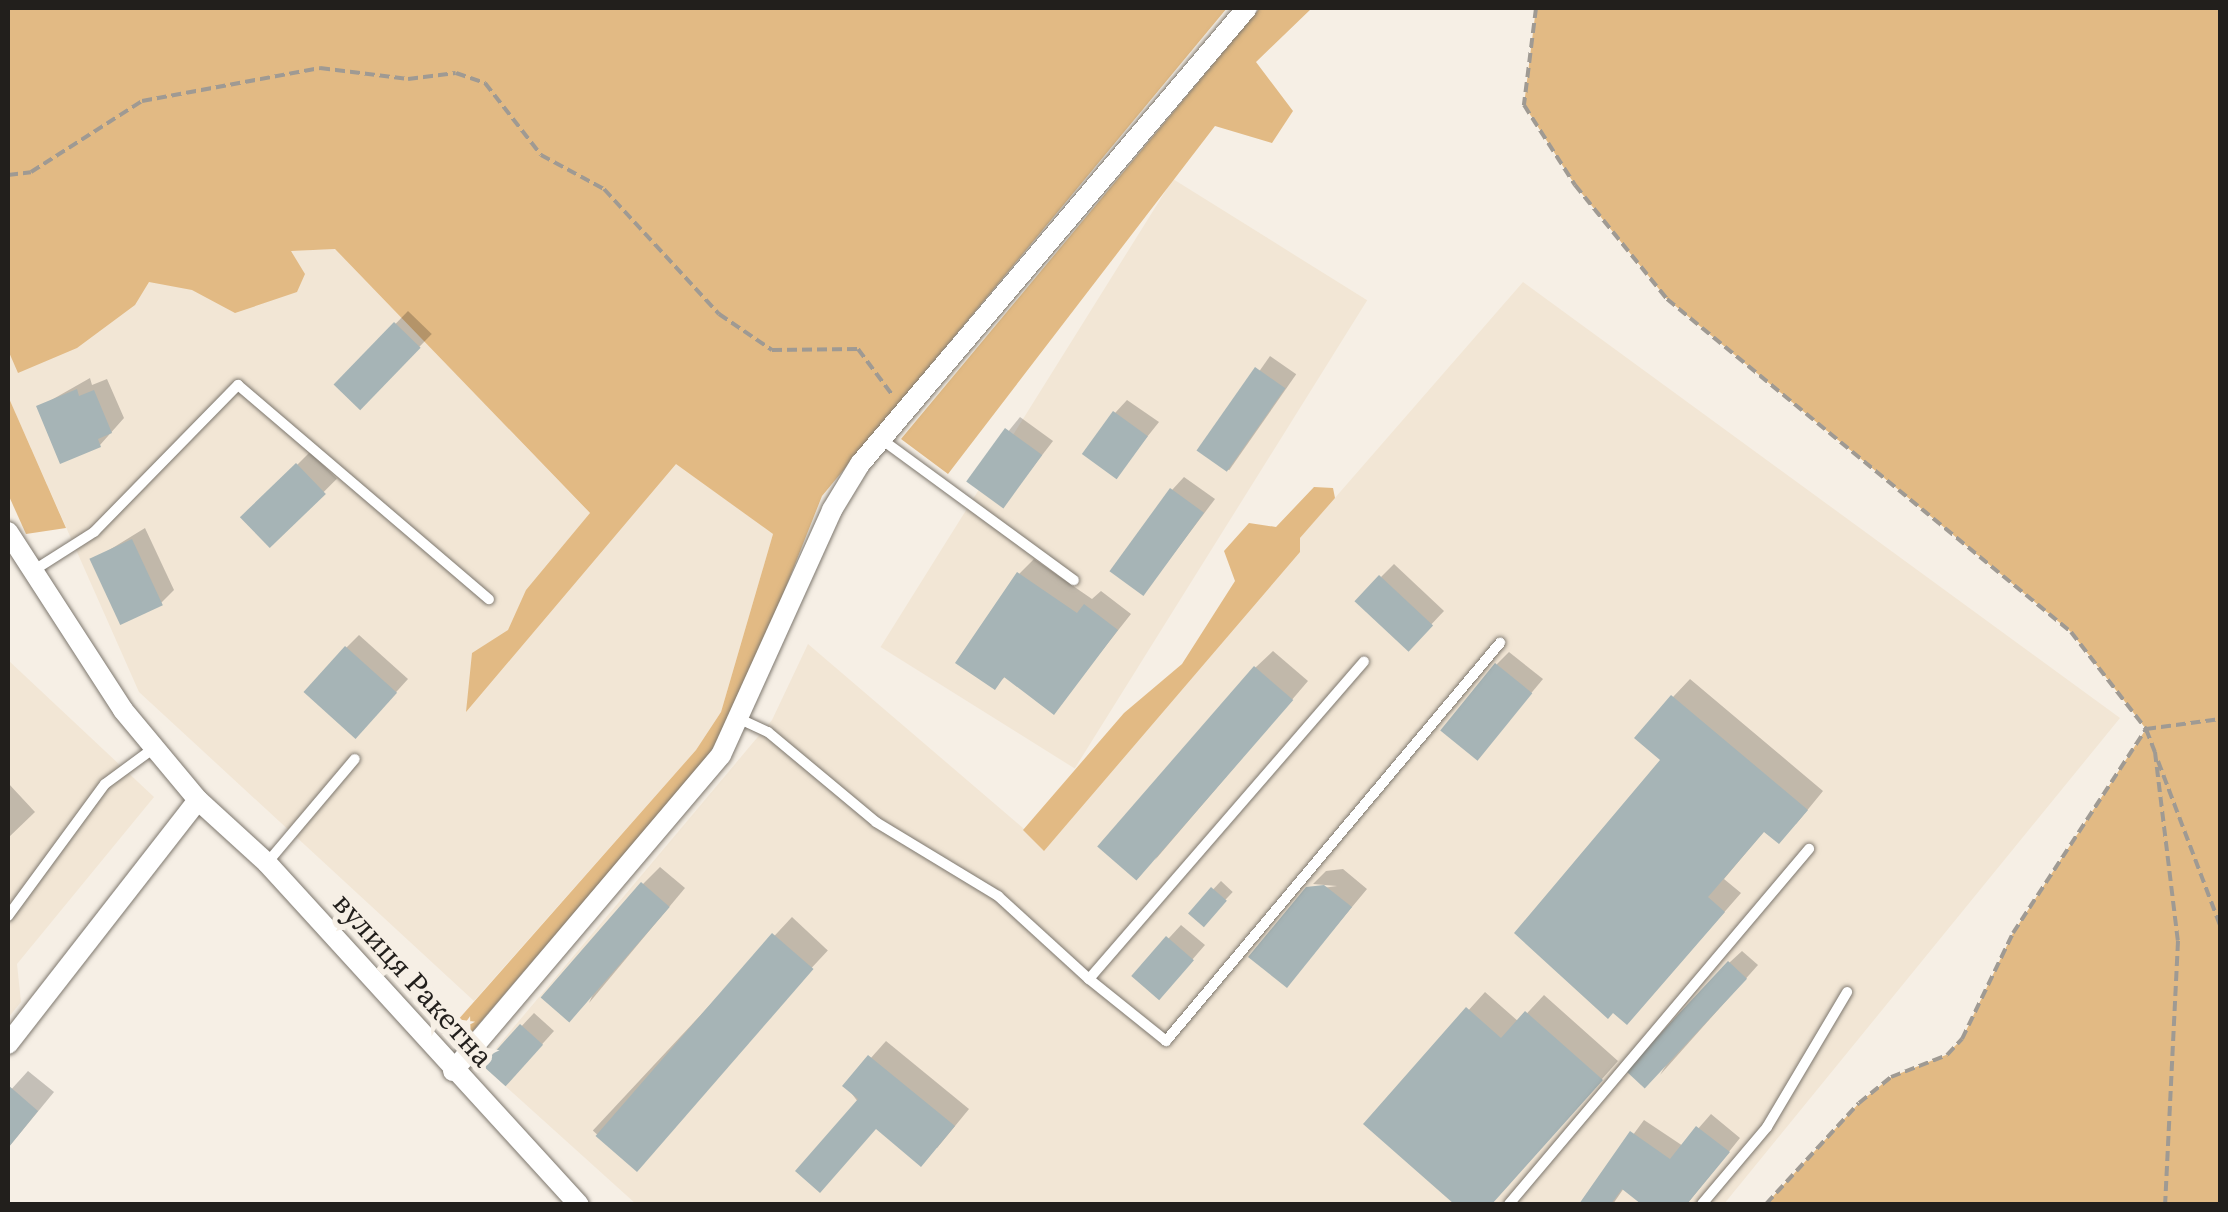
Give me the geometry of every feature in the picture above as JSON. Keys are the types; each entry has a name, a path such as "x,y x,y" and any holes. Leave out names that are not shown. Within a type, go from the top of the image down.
{"street":[{"path":"454,1072 721,754 742,720 832,510 880,439 1247,8"},
{"name":"вулиця Ракетна","path":"10,542 154,748 198,800 267,863 578,1204"},
{"path":"8,1044 198,800"}],"lane":[{"path":"30,572 94,532 238,385 489,598"},
{"path":"880,439 1074,580"},
{"path":"742,720 768,732 876,822 998,896 1089,979 1166,1041 1500,643"},
{"path":"1089,979 1364,662"},
{"path":"8,916 106,784 154,748"},
{"path":"267,863 355,759"},
{"path":"1508,1204 1809,850"},
{"path":"1702,1204 1768,1127 1847,992"}],"path":[{"path":"1536,8 1524,105 1575,184 1667,299 2071,632 2146,729 2220,924"},
{"path":"8,174 31,172 142,101 320,68 408,79 456,73 484,82 541,155 604,189 719,314 772,350 858,350 902,413"},
{"path":"1766,1204 1859,1103 1891,1077 1946,1055 1962,1039 2013,933 2146,729 2220,719"},
{"path":"2155,752 2178,941 2166,1204"}],"shaded area":[{"path":"8,8 1227,8 822,496 740,703 706,759 471,1033 457,1021 696,750 721,712 773,534 676,464 466,712 472,653 508,630 526,590 590,513 335,249 291,251 305,274 297,292 235,313 192,290 149,282 135,305 77,348 18,373 8,350"},
{"path":"1260,8 1312,8 1256,62 1293,111 1272,143 1215,126 948,474 901,439"},
{"path":"1536,8 2220,8 2220,1204 1766,1204 1859,1103 1891,1077 1946,1055 1962,1039 2013,933 2146,729 2071,632 1667,299 1575,185 1524,105"},
{"path":"1173,179 1367,300 1075,768 880,647"},
{"path":"335,249 610,534 676,463 773,534 721,712 696,750 474,1001 139,692 8,396 8,321 169,256"},
{"path":"1523,282 2120,718 1724,1204 636,1204 482,1065 772,720 808,644 1037,840"},
{"path":"8,396 66,528 26,534 8,494"},
{"path":"1314,487 1333,488 1335,498 1300,538 1300,552 1044,851 1023,830 1124,713 1182,664 1235,581 1224,551 1249,523 1276,527"},
{"path":"8,660 154,797 17,964 21,1002 8,1018"}],"building":[{"path":"394,322 421,348 360,410 334,385"},
{"path":"1255,367 1285,388 1227,472 1196,451"},
{"path":"77,389 79,396 94,390 112,433 98,439 101,447 60,464 36,406"},
{"path":"1113,411 1148,436 1117,479 1082,454"},
{"path":"1005,428 1042,455 1003,508 966,481"},
{"path":"296,463 326,494 270,548 240,517"},
{"path":"1170,488 1204,513 1143,596 1109,571"},
{"path":"132,539 163,605 120,625 89,559"},
{"path":"1017,572 1077,613 1084,604 1118,630 1054,715 1004,677 995,690 955,663"},
{"path":"1379,575 1433,625 1409,652 1354,601"},
{"path":"345,646 397,693 356,739 304,692"},
{"path":"1495,663 1532,693 1478,761 1440,731"},
{"path":"1254,666 1293,700 1136,880 1097,846"},
{"path":"1671,695 1808,810 1779,844 1764,832 1708,897 1725,912 1627,1025 1613,1013 1608,1019 1514,933 1660,760 1634,738"},
{"path":"641,882 670,907 569,1022 541,997"},
{"path":"1324,885 1352,907 1287,988 1248,957 1306,887"},
{"path":"1211,887 1227,901 1204,927 1188,913"},
{"path":"772,933 814,969 637,1172 596,1136"},
{"path":"1166,936 1194,960 1159,1000 1131,976"},
{"path":"1728,961 1747,979 1645,1088 1626,1071"},
{"path":"1466,1007 1501,1038 1525,1011 1603,1080 1492,1204 1454,1204 1363,1124"},
{"path":"520,1024 543,1045 506,1086 483,1066"},
{"path":"868,1055 955,1126 921,1167 876,1129 820,1193 795,1171 858,1099 842,1086"},
{"path":"8,1085 38,1111 8,1148"},
{"path":"1696,1126 1730,1152 1687,1204 1641,1204 1622,1189 1611,1204 1579,1204 1630,1131 1670,1159"}]}
